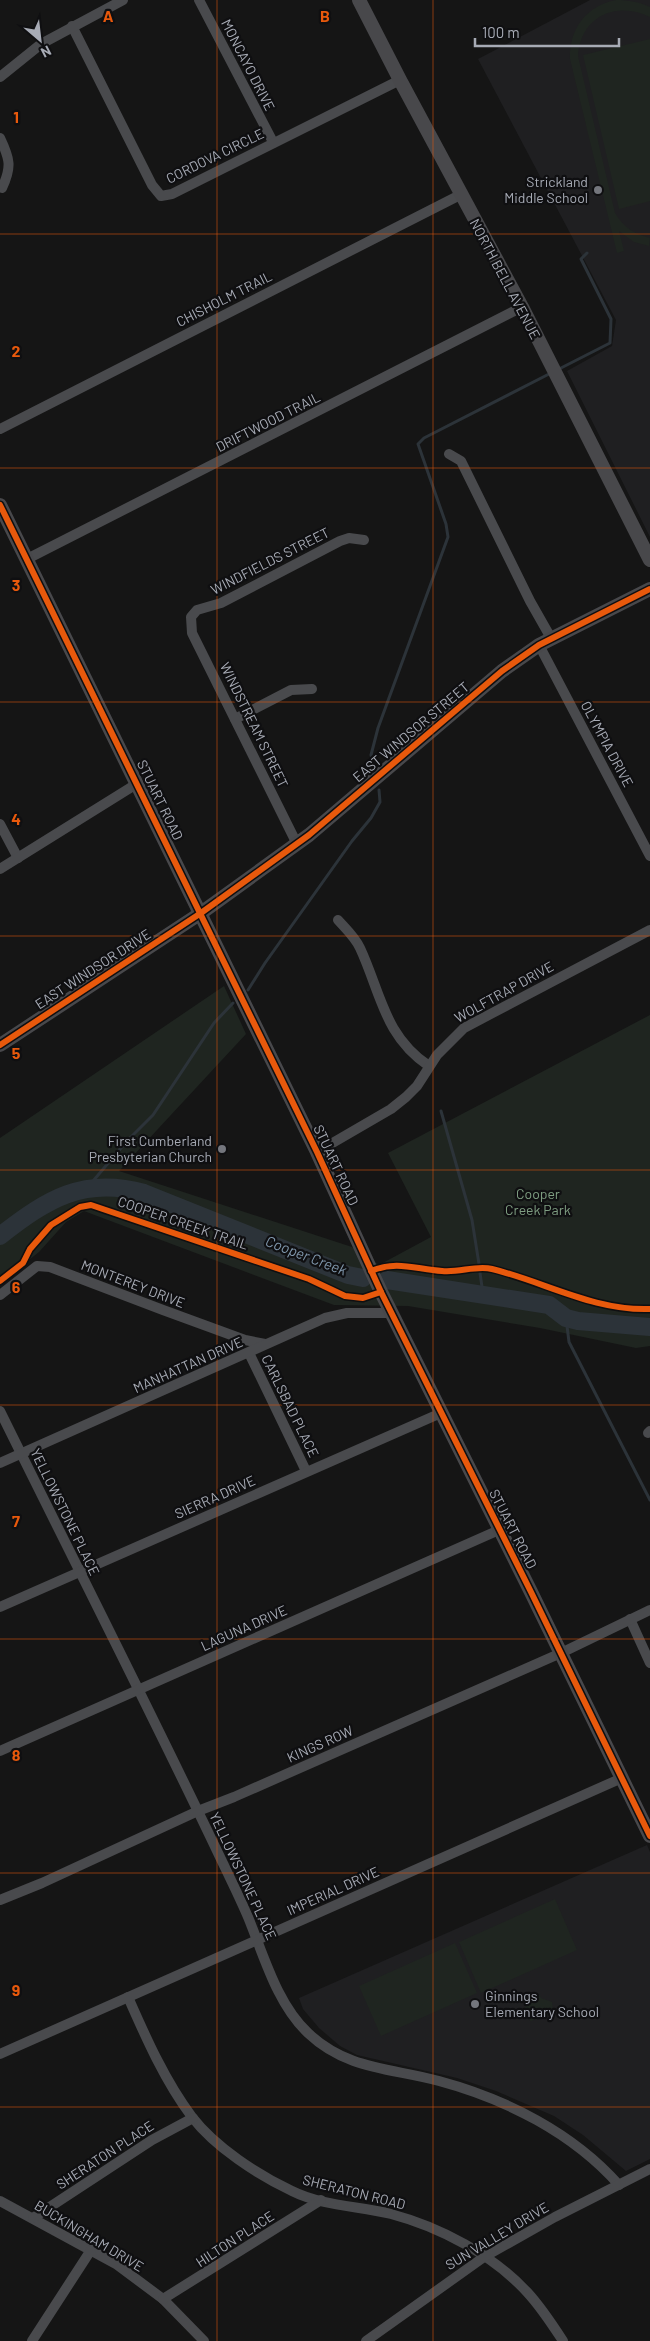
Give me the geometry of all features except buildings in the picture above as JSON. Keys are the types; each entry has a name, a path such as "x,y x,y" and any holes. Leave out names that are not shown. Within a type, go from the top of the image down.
{"street":[{"path":"0,77 27,54 72,26 123,0"},
{"name":"MONCAYO DRIVE","path":"200,0 273,142"},
{"name":"NORTH BELL AVENUE","path":"359,0 522,308 650,560"},
{"name":"CORDOVA CIRCLE","path":"72,26 152,184 161,196 172,194 400,80"},
{"path":"0,138 9,163 9,174 2,188"},
{"name":"CHISHOLM TRAIL","path":"0,429 460,194"},
{"name":"DRIFTWOOD TRAIL","path":"27,559 522,308"},
{"name":"OLYMPIA DRIVE","path":"449,454 461,462 530,601 545,642 650,856"},
{"name":"STUART ROAD","path":"0,505 138,783 317,1152 391,1313 650,1836"},
{"name":"WINDFIELDS STREET","path":"191,617 197,610 221,603 340,541 349,538 364,540"},
{"name":"EAST WINDSOR STREET","path":"201,913 297,844 502,671 545,642 650,589"},
{"name":"WINDSTREAM STREET","path":"191,617 192,633 297,844"},
{"path":"235,719 291,690 312,689"},
{"path":"0,869 138,783"},
{"path":"0,824 18,858"},
{"name":"EAST WINDSOR DRIVE","path":"0,1045 201,913"},
{"path":"338,920 359,946 385,1013 402,1043 412,1055 428,1066"},
{"name":"WOLFTRAP DRIVE","path":"317,1152 390,1109 406,1097 448,1042 464,1028 650,930"},
{"name":"MONTEREY DRIVE","path":"0,1295 37,1266 50,1266 162,1310 246,1340 265,1344"},
{"name":"MANHATTAN DRIVE","path":"0,1463 325,1318 347,1313 391,1313"},
{"name":"CARLSBAD PLACE","path":"249,1352 306,1471"},
{"name":"YELLOWSTONE PLACE","path":"0,1411 198,1811 292,2015 308,2033 330,2051 361,2065 439,2081 501,2102 534,2118 569,2141 608,2173 619,2185"},
{"name":"SIERRA DRIVE","path":"0,1607 441,1412"},
{"name":"LAGUNA DRIVE","path":"0,1751 499,1530"},
{"name":"KINGS ROW","path":"0,1900 42,1883 198,1811 234,1797 560,1653 650,1610"},
{"path":"630,1619 650,1662"},
{"name":"IMPERIAL DRIVE","path":"0,2054 622,1778"},
{"name":"SHERATON ROAD","path":"128,1997 172,2086 193,2118 216,2140 257,2171 291,2191 321,2200 391,2214 431,2226 461,2242 507,2274 527,2292 563,2341"},
{"name":"SHERATON PLACE","path":"33,2218 152,2140 193,2118"},
{"name":"SUN VALLEY DRIVE","path":"366,2341 380,2338 484,2257 555,2217 650,2169"},
{"name":"HILTON PLACE","path":"163,2299 321,2200"},
{"name":"BUCKINGHAM DRIVE","path":"0,2201 116,2264 163,2299 204,2341"},
{"path":"32,2341 92,2250"}],"shaded area":[{"name":"Strickland Middle School","path":"590,0 650,0 650,537 567,371 612,346 616,320 478,59"},
{"name":"Ginnings Elementary School","path":"647,1845 650,1852 650,2159 626,2171 583,2135 554,2116 496,2091 457,2078 357,2055 340,2046 319,2028 303,2009 299,1998"}],"green space":[{"path":"616,0 625,0 650,7 650,17 625,10 602,15 585,31 580,42 578,56 615,213 630,229 650,238 649,246 634,242 619,231 624,251 617,253 570,59 570,48 581,20 596,8"},
{"path":"650,39 650,201 619,209 583,55"},
{"name":"Cooper Creek Park","path":"224,986 246,1034 119,1171 352,1247 379,1265 431,1237 388,1153 650,1015 650,1346 636,1348 540,1328 408,1306 334,1305 84,1211 66,1222 39,1252 0,1283 0,1138"},
{"path":"555,1899 577,1950 481,1993 459,1942"},
{"path":"455,1943 477,1993 381,2036 359,1986"},
{"path":"538,1993 541,1998 552,2002 553,2011 550,2015 531,2021 524,2016 527,1994"}],"waterway":[{"path":"559,369 610,343 611,319 581,259 587,253"},
{"path":"373,763 371,755 378,728 448,537 446,524 418,444 424,438 551,373"},
{"path":"248,990 265,963 352,841 371,818 380,802 379,790"},
{"path":"88,1187 126,1142 153,1115 214,1023 233,1003"},
{"path":"441,1111 472,1220 479,1264"},
{"name":"Cooper Creek","path":"0,1236 34,1211 67,1194 84,1189 103,1187 123,1188 144,1193 348,1275 363,1278"},
{"path":"480,1273 483,1294"},
{"name":"Cooper Creek","path":"387,1280 549,1305 566,1318 578,1321 650,1327"},
{"path":"566,1318 569,1342 650,1500"}],"cycle path":[{"path":"0,505 317,1152 381,1292 650,1836"},
{"path":"0,1045 201,913 309,835 502,671 539,645 650,589"},
{"name":"COOPER CREEK TRAIL","path":"0,1281 23,1263 30,1249 51,1225 80,1207 91,1205 309,1279 345,1296 363,1298 381,1292"},
{"path":"371,1271 389,1266 448,1271 486,1268 589,1301 629,1308 650,1309"}],"place":[{"name":"Strickland Middle School","path":"598,190"},
{"name":"First Cumberland Presbyterian Church","path":"222,1149"},
{"name":"Ginnings Elementary School","path":"475,2004"}]}
